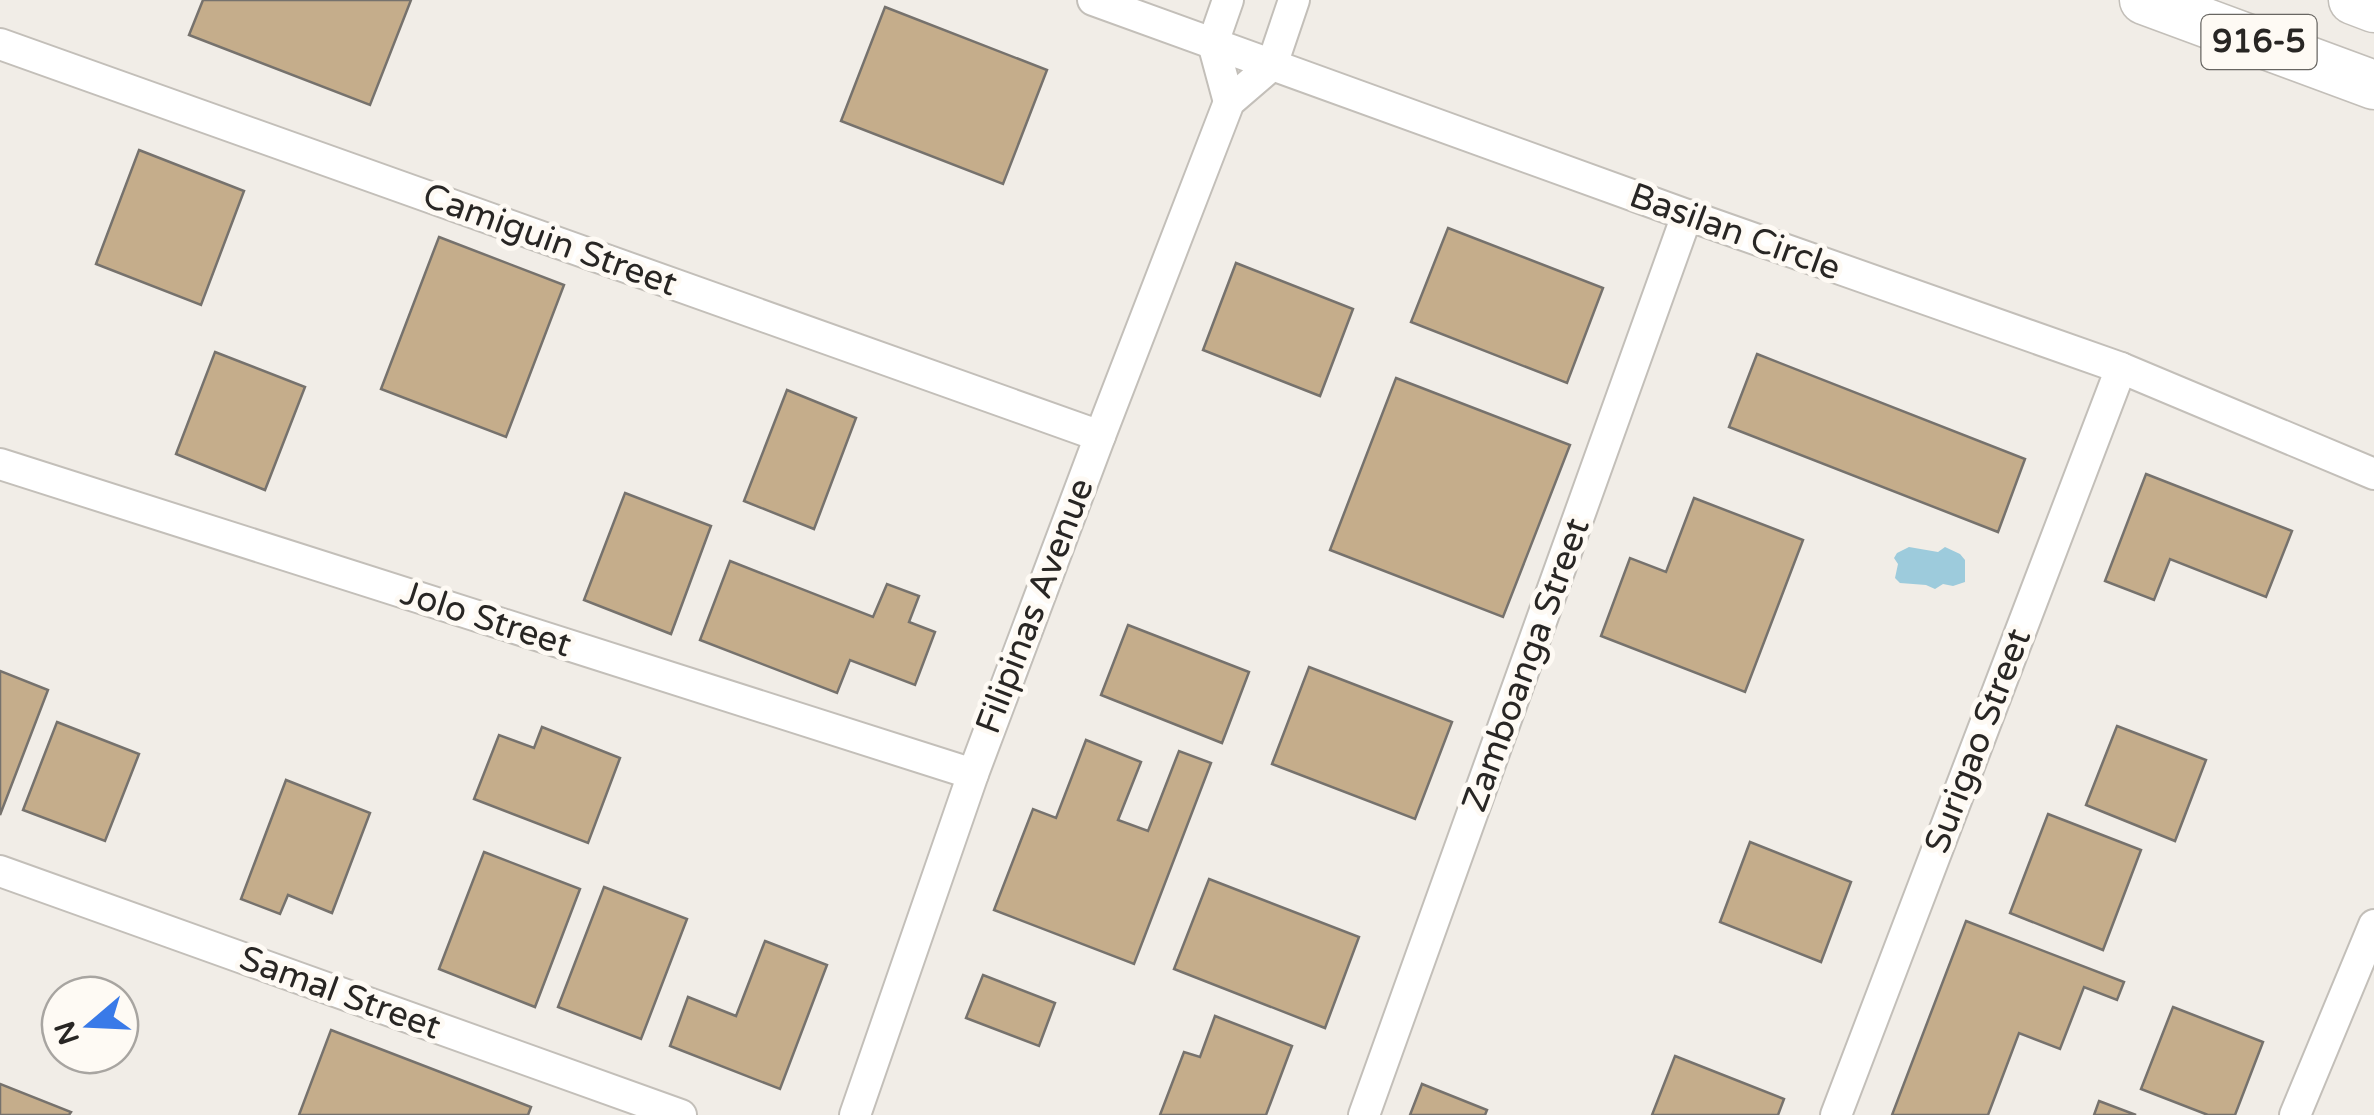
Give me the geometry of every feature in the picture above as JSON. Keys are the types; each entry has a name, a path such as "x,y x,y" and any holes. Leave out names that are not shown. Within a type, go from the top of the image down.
{"main road":[{"name":"916-5","path":"2144,0 2374,84"},
{"name":"916-5","path":"2353,0 2374,8"}],"street":[{"name":"Basilan Circle","path":"1093,0 2121,368 2374,474"},
{"path":"1228,0 1214,44 1229,102"},
{"path":"1272,65 1294,0"},
{"name":"Camiguin Street","path":"0,44 1100,436"},
{"name":"Filipinas Avenue","path":"855,1115 972,774 1229,102 1272,65"},
{"name":"Zamboanga Street","path":"1364,1115 1687,215"},
{"name":"Surigao Street","path":"1836,1115 2121,368"},
{"name":"Jolo Street","path":"0,464 972,774"},
{"name":"Samal Street","path":"0,871 681,1115"},
{"path":"2295,1115 2374,924"}],"water":[{"path":"1909,547 1938,552 1945,547 1960,554 1965,560 1965,582 1943,584 1935,589 1900,583 1895,578 1898,564 1894,558"}],"building":[{"path":"203,0 411,0 370,105 189,35"},
{"path":"885,7 1047,70 1003,184 841,121"},
{"path":"139,150 244,191 201,305 96,264"},
{"path":"1448,228 1603,288 1567,383 1411,322"},
{"path":"439,237 564,285 506,437 381,389"},
{"path":"1236,263 1353,309 1320,396 1203,350"},
{"path":"215,352 305,387 265,490 176,454"},
{"path":"1757,354 2025,459 1998,532 1729,427"},
{"path":"1396,378 1570,445 1503,617 1330,550"},
{"path":"787,390 856,418 814,529 744,501"},
{"path":"2146,474 2292,531 2266,597 2170,559 2154,600 2105,581"},
{"path":"625,493 711,526 671,634 584,600"},
{"path":"1694,498 1803,540 1745,692 1601,636 1630,558 1666,572"},
{"path":"730,561 873,617 887,584 919,596 909,622 935,632 915,685 850,660 837,693 700,640"},
{"path":"1128,625 1249,672 1222,743 1101,695"},
{"path":"1309,667 1452,722 1415,819 1272,764"},
{"path":"0,671 48,690 0,815"},
{"path":"57,722 139,754 105,841 23,810"},
{"path":"2117,726 2206,760 2175,841 2086,805"},
{"path":"542,727 620,758 588,843 474,799 499,735 534,748"},
{"path":"1086,740 1141,762 1118,820 1148,831 1179,751 1211,763 1134,964 994,910 1033,809 1056,818"},
{"path":"286,780 370,813 332,913 288,895 280,914 241,899"},
{"path":"2048,814 2141,850 2103,950 2010,913"},
{"path":"1750,842 1851,882 1821,962 1720,922"},
{"path":"484,852 580,889 535,1007 439,969"},
{"path":"1209,879 1359,937 1325,1028 1174,969"},
{"path":"604,887 687,919 641,1039 558,1007"},
{"path":"1966,921 2124,982 2117,1000 2084,987 2060,1049 2019,1033 1988,1115 1892,1115"},
{"path":"765,941 827,965 780,1089 670,1046 688,997 736,1016"},
{"path":"983,975 1055,1003 1039,1046 966,1018"},
{"path":"2173,1007 2263,1042 2235,1115 2208,1115 2141,1089"},
{"path":"1215,1016 1292,1046 1266,1115 1160,1115 1184,1052 1200,1057"},
{"path":"331,1030 531,1107 528,1115 299,1115"},
{"path":"1675,1056 1784,1099 1778,1115 1652,1115"},
{"path":"0,1084 71,1112 0,1115"},
{"path":"1422,1084 1487,1110 1485,1115 1410,1115"},
{"path":"2099,1101 2136,1115 2094,1115"}]}
